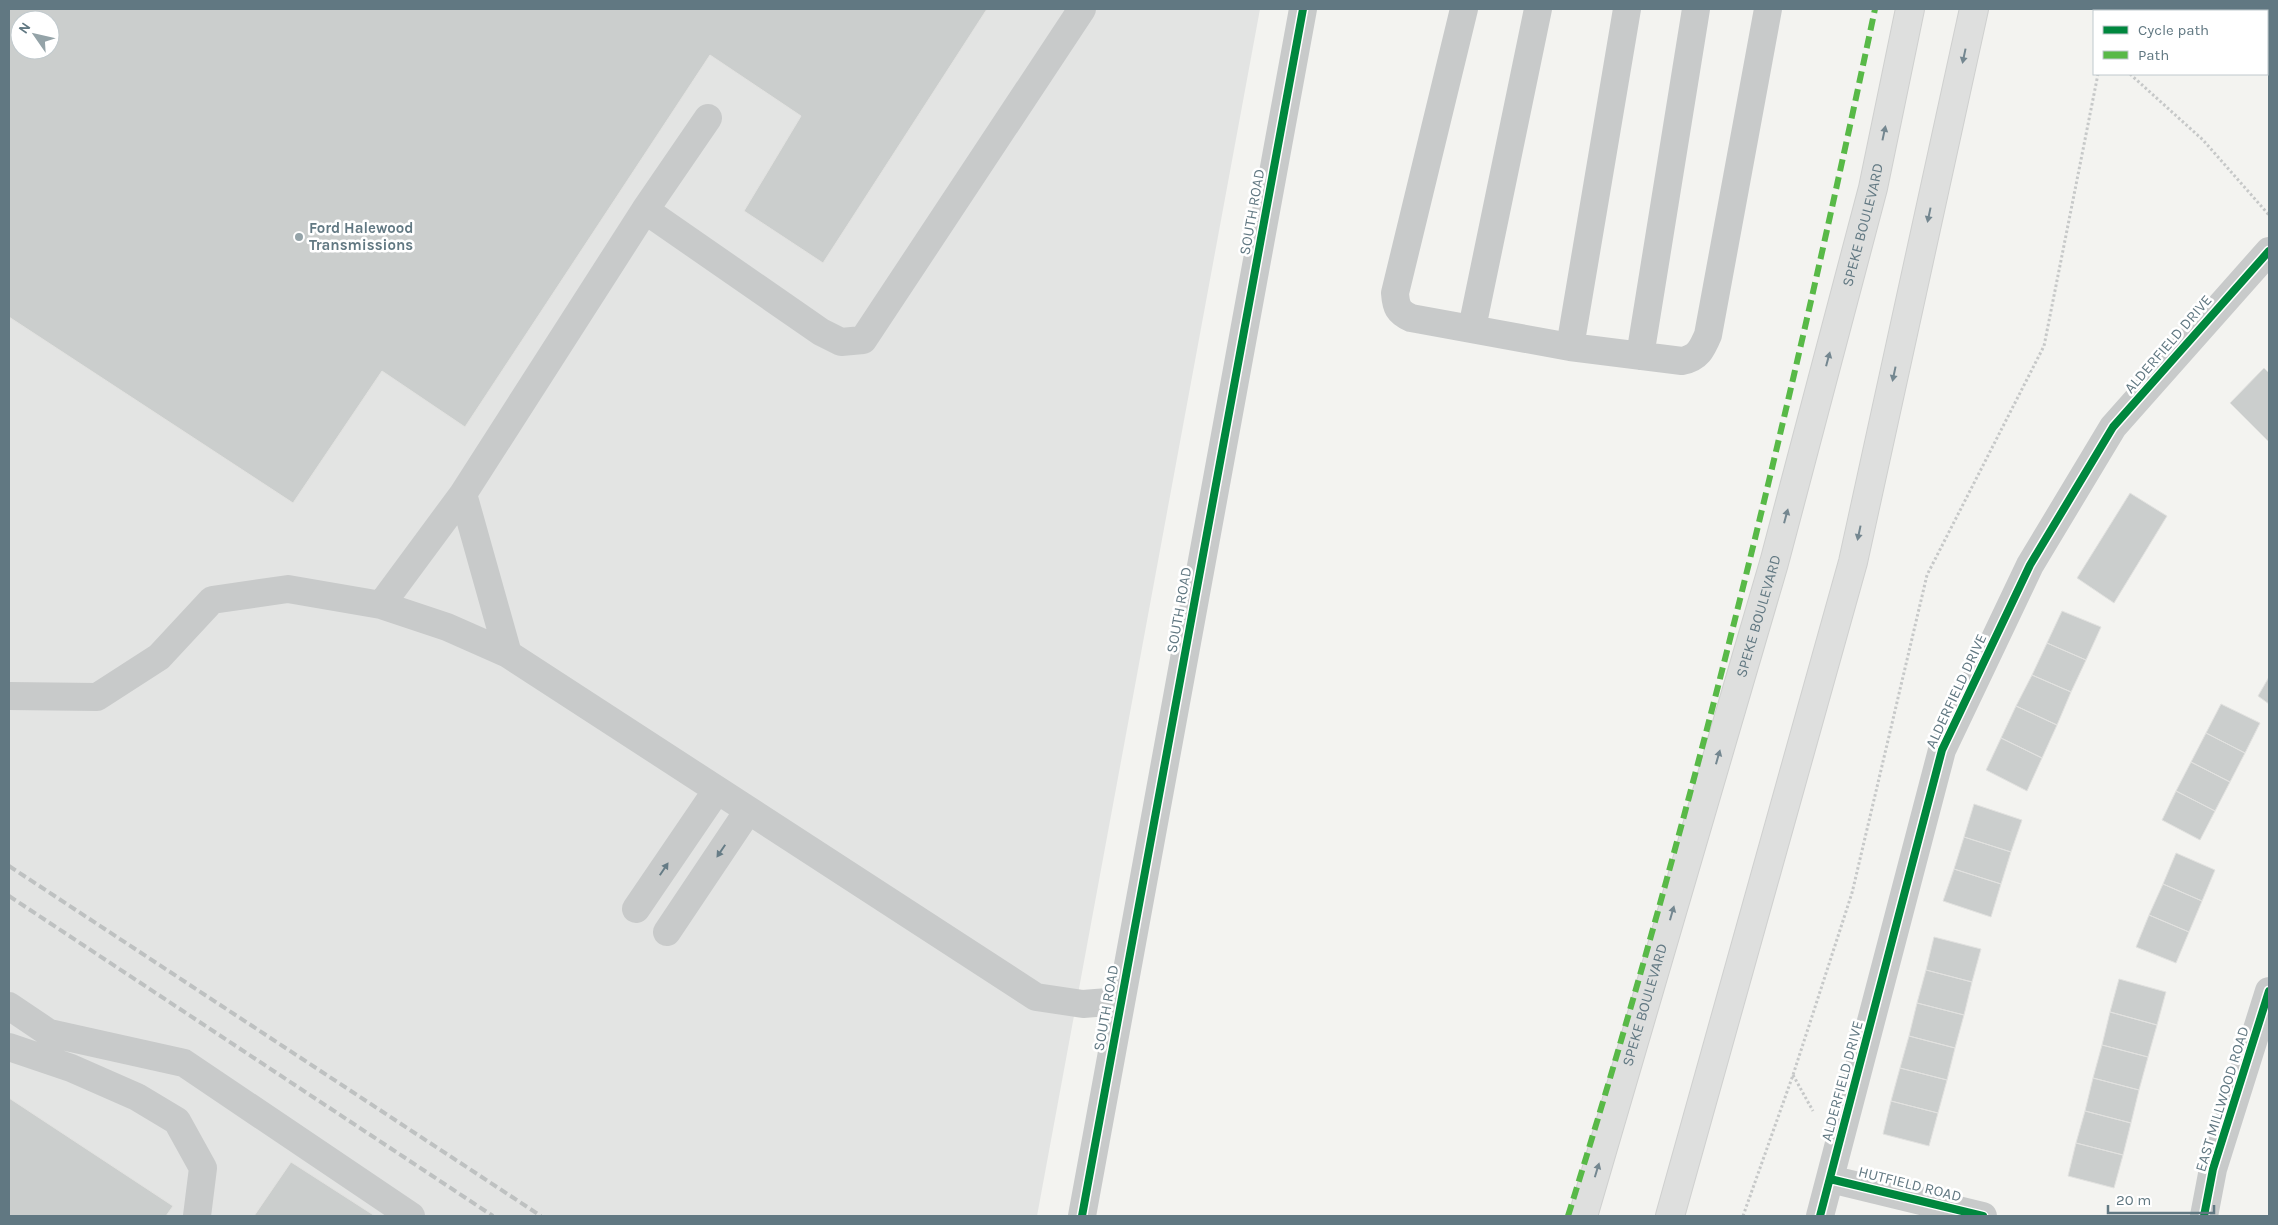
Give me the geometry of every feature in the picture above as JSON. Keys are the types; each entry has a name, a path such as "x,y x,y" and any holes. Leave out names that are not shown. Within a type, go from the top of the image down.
{"highway":[{"name":"SPEKE BOULEVARD","path":"1583,1216 1776,553 1873,188 1910,9"},
{"path":"1670,1216 1853,562 1974,9"}],"street":[{"path":"645,210 821,332 841,342 863,340 1082,9"},
{"name":"SOUTH ROAD","path":"1082,1216 1303,9"},
{"path":"1464,9 1395,293 1396,304 1400,313 1411,318 1570,347 1682,361 1692,360 1700,352 1708,335 1768,9"},
{"path":"1472,328 1538,9"},
{"path":"1570,347 1627,9"},
{"path":"1640,356 1696,9"},
{"path":"381,605 464,494 645,210 708,118"},
{"name":"ALDERFIELD DRIVE","path":"1820,1216 1942,750 1946,741 2030,565 2113,427 2269,251"},
{"path":"464,494 508,654"},
{"path":"9,696 97,697 159,657 212,600 288,589 381,605 447,627 508,654 1036,997 1083,1004 1121,1001"},
{"path":"636,909 717,790"},
{"path":"666,932 748,811"},
{"name":"EAST MILLWOOD ROAD","path":"2204,1216 2214,1170 2269,991"},
{"path":"9,1006 49,1032 184,1063 411,1216"},
{"path":"9,1047 71,1068 137,1098 177,1121 203,1168 197,1216"},
{"name":"HUTFIELD ROAD","path":"1830,1179 1983,1216"}],"path":[{"path":"1743,1216 1793,1075 1852,892 1927,575 2044,346 2098,75"},
{"path":"2131,75 2202,140 2269,214"}],"shaded area":[{"path":"9,9 1260,9 1037,1216 9,1216"}],"building":[{"name":"Ford Halewood Transmissions","path":"9,9 987,9 823,263 744,211 801,116 710,55 465,427 382,371 293,503 9,317"},
{"path":"2264,368 2269,373 2269,442 2230,403"},
{"path":"2130,493 2167,516 2114,603 2077,578"},
{"path":"2062,611 2101,627 2086,660 2047,643"},
{"path":"2047,643 2086,660 2071,692 2032,675"},
{"path":"2032,675 2071,692 2057,725 2016,706"},
{"path":"2269,677 2269,704 2258,696"},
{"path":"2221,704 2260,723 2245,753 2206,733"},
{"path":"2016,706 2057,725 2042,758 2001,738"},
{"path":"2206,733 2245,753 2230,782 2191,762"},
{"path":"2001,738 2042,758 2027,791 1986,770"},
{"path":"2191,762 2230,782 2215,811 2176,791"},
{"path":"2176,791 2215,811 2200,840 2162,820"},
{"path":"1974,804 2022,820 2011,852 1964,837"},
{"path":"1964,837 2011,852 2001,884 1954,869"},
{"path":"2176,853 2215,870 2202,901 2163,884"},
{"path":"1954,869 2001,884 1991,917 1943,901"},
{"path":"2163,884 2202,901 2189,932 2149,915"},
{"path":"2149,915 2189,932 2176,963 2136,947"},
{"path":"1934,937 1981,949 1972,982 1926,970"},
{"path":"1926,970 1972,982 1964,1015 1917,1003"},
{"path":"2119,979 2166,992 2157,1025 2110,1012"},
{"path":"1917,1003 1964,1015 1955,1048 1909,1036"},
{"path":"2110,1012 2157,1025 2148,1057 2102,1045"},
{"path":"1909,1036 1955,1048 1947,1080 1900,1068"},
{"path":"2102,1045 2148,1057 2139,1090 2093,1078"},
{"path":"1900,1068 1947,1080 1938,1113 1891,1101"},
{"path":"2093,1078 2139,1090 2131,1123 2085,1111"},
{"path":"9,1098 173,1206 166,1216 9,1216"},
{"path":"1891,1101 1938,1113 1929,1146 1883,1134"},
{"path":"2085,1111 2131,1123 2123,1155 2076,1143"},
{"path":"2076,1143 2123,1155 2114,1188 2068,1176"},
{"path":"291,1162 375,1216 254,1216"}],"railway":[{"path":"9,866 541,1216"},
{"path":"9,896 493,1216"}],"marked path":[{"path":"1568,1216 1656,917 1736,616 1808,313 1875,9"}],"cycle path":[{"path":"1082,1216 1303,9"},
{"path":"1820,1216 1942,750 2030,565 2113,427 2269,251"},
{"path":"2204,1216 2213,1169 2269,991"},
{"path":"1830,1179 1983,1216"}],"place":[{"name":"Ford Halewood Transmissions","path":"299,237"}]}
